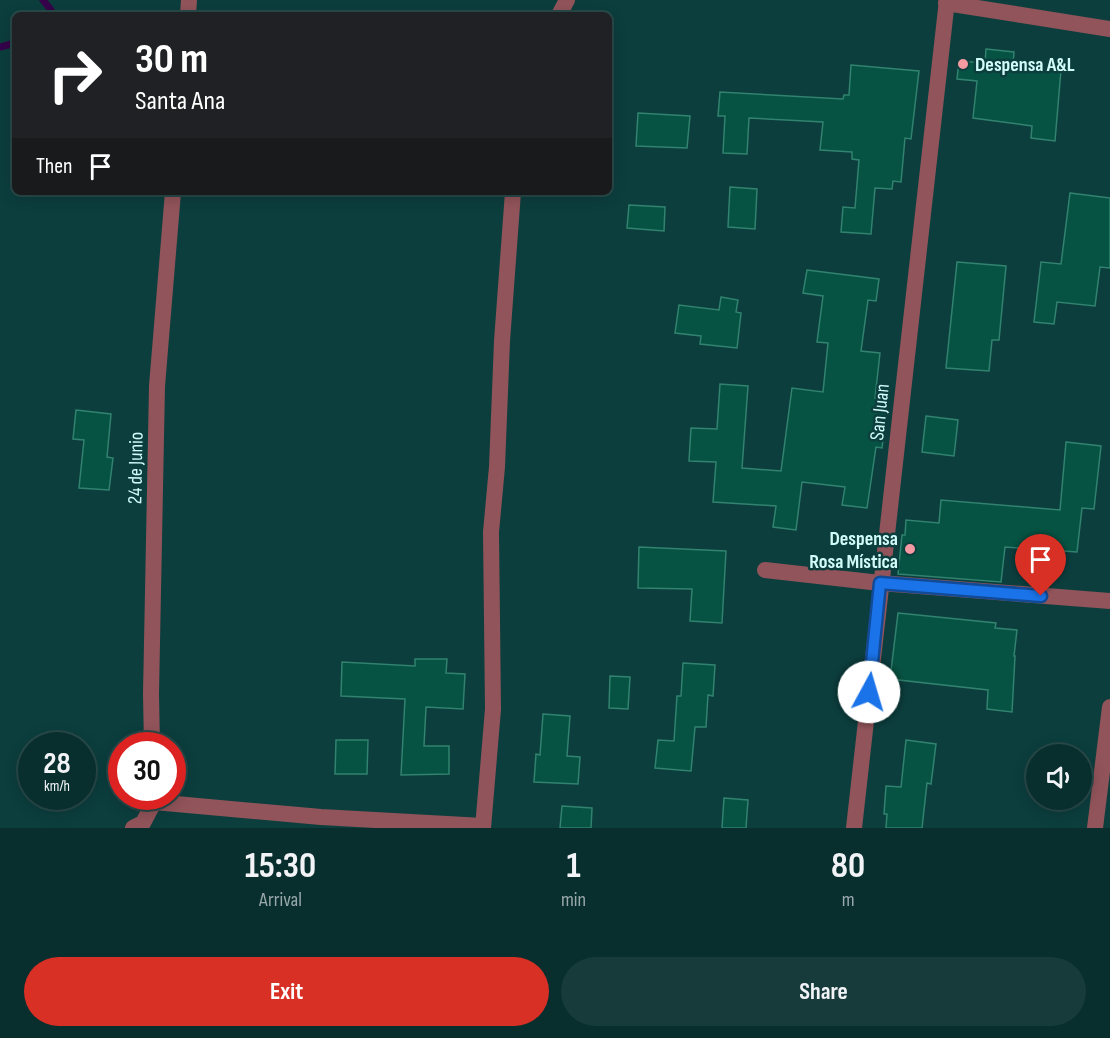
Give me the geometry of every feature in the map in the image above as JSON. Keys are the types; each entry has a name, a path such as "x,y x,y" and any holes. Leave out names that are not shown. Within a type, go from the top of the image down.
{"street":[{"path":"946,1 1110,29"},
{"name":"San Juan","path":"854,828 946,1"},
{"name":"24 de Junio","path":"152,732 151,694 157,386 173,195"},
{"path":"186,802 321,817 483,827 493,709 491,532 513,195"},
{"path":"765,570 880,583 1110,601"},
{"path":"1095,828 1110,707"},
{"path":"133,828 143,823 149,810"}],"building":[{"path":"986,49 1014,52 1013,65 1061,70 1055,141 1031,138 1032,126 973,118 977,81 957,79 959,61 985,63"},
{"path":"851,65 919,71 911,139 905,138 901,182 893,181 892,189 875,188 871,234 841,232 843,207 855,208 859,160 852,159 852,152 820,150 823,122 749,118 747,154 723,153 725,116 718,116 720,92 843,99 844,95 849,95"},
{"path":"638,113 690,116 687,148 636,146"},
{"path":"730,187 757,189 755,229 728,227"},
{"path":"1070,193 1110,198 1110,268 1100,267 1095,306 1057,302 1054,324 1034,322 1041,262 1061,264"},
{"path":"629,205 665,207 664,231 627,228"},
{"path":"957,262 1006,266 999,340 992,340 989,371 946,368"},
{"path":"807,270 879,279 876,301 868,300 861,351 880,353 875,398 888,400 882,448 876,447 867,508 842,505 845,487 802,482 796,530 773,527 776,506 713,502 716,462 689,461 691,428 717,429 720,384 748,386 742,468 781,471 792,388 823,392 828,343 817,342 823,296 803,293"},
{"path":"721,297 738,300 736,312 741,313 737,348 700,344 701,336 675,333 679,305 719,310"},
{"path":"76,410 111,414 107,457 113,458 109,490 79,488 84,440 73,439"},
{"path":"926,416 958,420 954,456 922,452"},
{"path":"1066,442 1101,446 1094,509 1082,508 1077,552 1005,547 1001,582 898,574 906,520 939,523 941,500 1060,510"},
{"path":"639,547 726,551 722,623 690,621 692,589 638,588"},
{"path":"898,613 996,623 995,628 1017,630 1012,712 987,709 988,690 890,679"},
{"path":"415,659 447,659 446,673 465,674 463,709 426,707 424,746 449,746 449,774 401,775 405,699 341,696 342,662 415,666"},
{"path":"683,663 715,665 713,696 708,695 706,727 695,727 691,771 655,768 658,740 674,741 677,696 681,696"},
{"path":"610,676 630,677 628,709 609,708"},
{"path":"543,714 570,716 567,756 580,757 578,784 534,782 536,754 540,755"},
{"path":"336,740 368,740 367,774 335,774"},
{"path":"906,740 936,744 931,784 927,783 922,828 886,828 887,814 884,814 886,786 901,787"},
{"path":"724,798 748,800 746,828 722,828"},
{"path":"562,806 592,808 591,828 560,828"}],"waterway":[{"path":"43,0 50,12"},
{"path":"0,47 12,44"}],"place":[{"name":"Despensa A&L","path":"963,64"},
{"name":"Despensa Rosa Mística","path":"910,549"}],"route":[{"path":"869,692 880,583 1041,596"}]}
